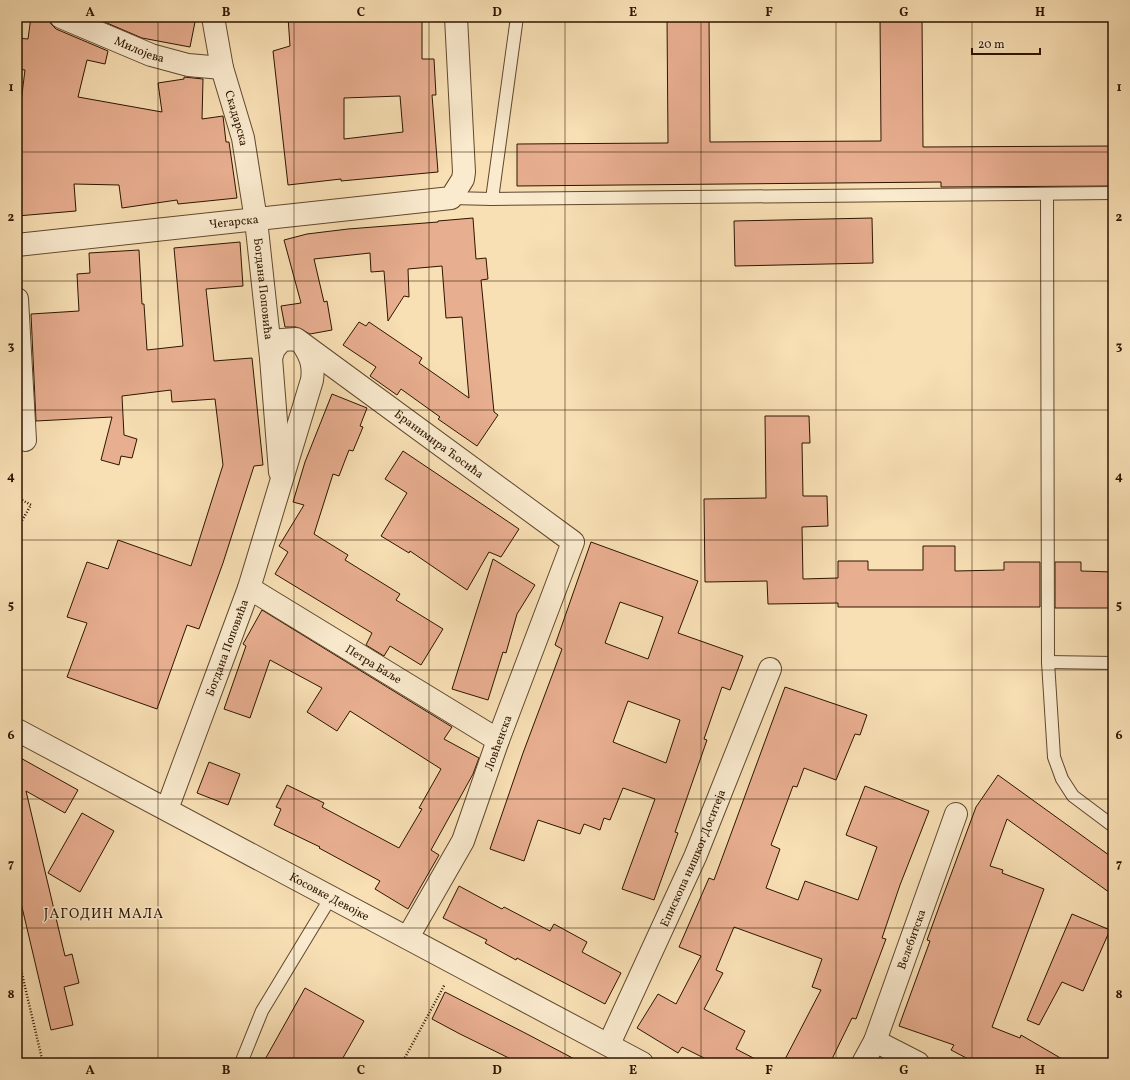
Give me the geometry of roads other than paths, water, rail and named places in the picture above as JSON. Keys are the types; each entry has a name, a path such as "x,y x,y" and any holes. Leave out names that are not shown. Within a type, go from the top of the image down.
{"street":[{"name":"Милојева","path":"61,17 151,55 188,65 222,68"},
{"name":"Скадарска","path":"212,17 222,68 243,138 256,220"},
{"path":"451,198 463,179 464,172 456,17"},
{"name":"Чегарска","path":"17,245 451,198"},
{"name":"Богдана Поповића","path":"256,220 271,358 281,484"},
{"path":"17,299 25,440"},
{"name":"Богдана Поповића","path":"167,809 249,588 312,380 314,371 312,361 304,346 296,340 282,340 274,349 271,358"},
{"name":"Бранимира Ћосића","path":"304,346 573,542"},
{"name":"Ловћенска","path":"408,937 463,841 498,740 573,542"},
{"name":"Петра Баље","path":"249,588 498,740"},
{"name":"Епископа нишког Доситеја","path":"608,1044 695,857 770,669"},
{"name":"Косовке Девојке","path":"17,730 642,1063"},
{"name":"Велебитска","path":"863,1063 875,1041 956,814"},
{"path":"875,1041 918,1063"}],"lane":[{"path":"492,199 517,17"},
{"path":"451,198 492,199 1113,193"},
{"path":"1047,194 1048,662 1054,757 1062,779 1073,796 1113,826"},
{"path":"1048,662 1113,663"},
{"path":"241,1063 262,1011 331,897"}],"district":[{"name":"ЈАГОДИН МАЛА","path":"104,913"}]}
